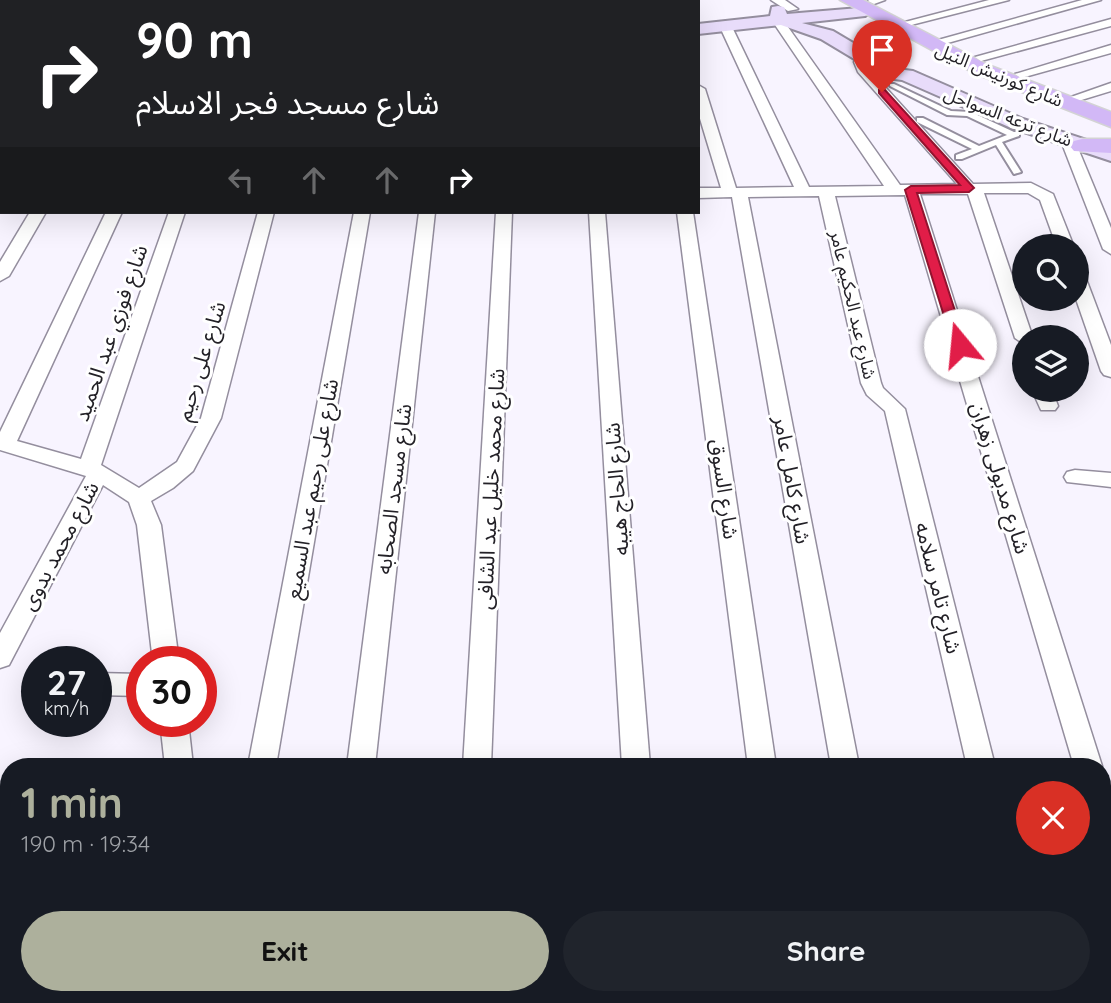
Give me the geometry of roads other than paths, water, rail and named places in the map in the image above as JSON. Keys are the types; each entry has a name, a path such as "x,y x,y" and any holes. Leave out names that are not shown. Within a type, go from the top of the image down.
{"main road":[{"name":"شارع كورنيش النيل","path":"865,3 993,75 1111,120"},
{"path":"700,29 726,27 865,3"},
{"path":"700,17 797,13 901,24"},
{"name":"شارع ترعه السواحل","path":"797,13 899,80 969,104 1022,131 1111,155"},
{"name":"شارع ترعه السواحل","path":"797,13 907,72 899,80"},
{"name":"شارع كورنيش النيل","path":"901,24 1111,108"},
{"path":"1075,144 1111,146"}],"street":[{"path":"901,24 1003,0"},
{"path":"944,40 1095,0"},
{"name":"شارع مدبولى زهران","path":"797,13 903,190 1085,758"},
{"path":"981,57 1111,22"},
{"path":"726,27 804,192"},
{"path":"1021,74 1111,49"},
{"path":"862,56 862,69 971,188 1019,325"},
{"path":"1078,97 1111,87"},
{"name":"شارع كامل عامر","path":"700,95 735,193 843,758"},
{"path":"1075,144 1111,249"},
{"path":"700,193 971,188 1018,180 1045,194 1061,234"},
{"name":"شارع عبد الحكيم عامر","path":"826,191 871,383 874,391 895,409"},
{"path":"0,276 37,214"},
{"path":"113,214 2,444 94,470 139,498 149,525 164,646"},
{"name":"شارع فوزي عبد الحميد","path":"94,470 176,214"},
{"name":"شارع على رحيم","path":"139,498 165,483 185,466 211,418 266,214"},
{"name":"شارع على رحيم عبد السميع","path":"263,758 362,214"},
{"name":"شارع مسجد الصحابه","path":"362,758 427,214"},
{"name":"شارع محمد خليل عبد الشافى","path":"477,758 504,214"},
{"name":"شارع الحاج هيبه","path":"597,214 635,758"},
{"name":"شارع السوق","path":"685,214 761,758"},
{"path":"1089,311 1110,367"},
{"name":"شارع تامر سلامه","path":"895,409 979,758"},
{"name":"شارع محمد بدوى","path":"0,657 94,470"},
{"path":"1075,477 1111,480"},
{"path":"176,737 178,758"}],"lane":[{"path":"899,80 945,110 968,114 1022,131"},
{"path":"945,110 969,104"},
{"path":"920,120 979,149"},
{"path":"959,157 1022,131"},
{"path":"997,141 1018,180"}]}
